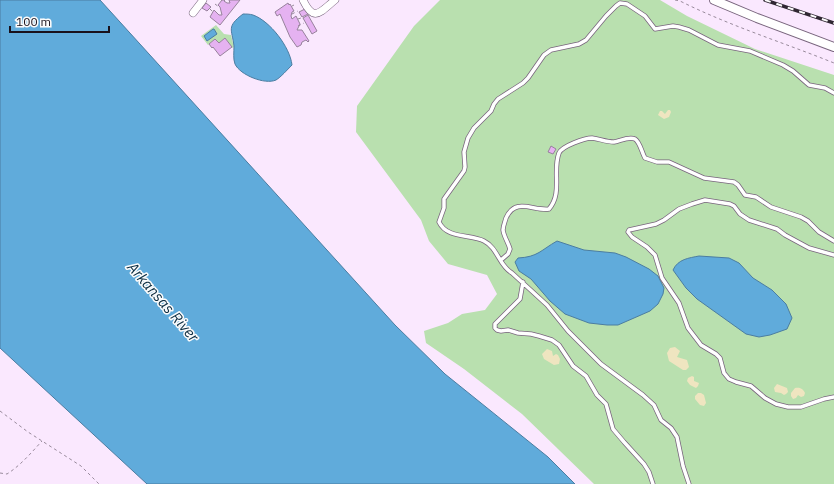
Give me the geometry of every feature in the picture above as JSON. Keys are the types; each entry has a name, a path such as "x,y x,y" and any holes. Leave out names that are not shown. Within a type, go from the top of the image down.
{"street":[{"path":"193,13 203,0"},
{"path":"303,0 309,11 318,14 334,0"},
{"path":"714,0 834,47"}],"lane":[{"path":"689,484 683,466 677,436 661,420 654,405 601,364 568,331 547,305 523,282 507,270 491,246 483,241 450,232 441,226 440,222 444,208 444,199 462,176 465,167 464,152 468,138 474,128 491,111 498,99 523,84 534,71 544,55 551,50 580,44 586,40 606,16 620,3 627,4 645,16 655,29 673,26 689,30 718,46 750,50 793,71 809,84 826,88 834,92"},
{"path":"501,260 508,254 510,249 503,231 508,213 519,206 549,209 552,206 556,195 556,165 560,152 566,146 588,138 612,142 631,138 635,139 645,158 657,162 669,162 704,178 734,182 745,195 756,197 771,207 801,217 808,221 819,232 834,241"},
{"path":"834,255 809,248 777,229 749,220 740,214 734,206 730,204 706,200 679,210 656,224 633,228 628,232 632,237 647,247 654,255 662,278 679,303 688,328 701,345 720,358 724,373 729,379 751,386 765,398 776,404 788,407 801,407 834,397"},
{"path":"523,282 520,299 495,324 495,328 501,331 508,330 518,333 531,334 552,340 559,345 573,366 586,376 597,395 606,404 613,429 644,464 649,472 653,484"}],"path":[{"path":"675,0 749,32 834,63"},
{"path":"215,4 219,7"},
{"path":"210,9 213,12"},
{"path":"292,14 298,11"},
{"path":"298,26 304,23"},
{"path":"0,411 28,432 43,440 81,466 100,484"},
{"path":"0,473 6,474 23,462 43,440"}],"green space":[{"path":"440,0 660,0 687,16 755,49 834,75 834,484 594,484 522,414 464,369 426,343 424,331 448,323 462,314 485,310 497,294 487,275 448,264 429,241 421,220 356,132 357,106 414,26"},
{"path":"216,25 224,34 231,35 234,47 232,48 225,38 219,43 215,39 208,45 201,36"}],"sand":[{"path":"668,110 671,112 669,117 664,119 658,115 660,111 665,114"},
{"path":"675,347 680,351 677,357 687,360 689,367 686,370 683,370 669,361 667,353 670,348"},
{"path":"547,349 552,351 553,356 556,354 558,355 560,359 559,364 554,365 544,359 542,354"},
{"path":"692,376 694,377 694,381 699,383 696,388 690,385 687,381 688,378"},
{"path":"777,384 787,388 788,392 784,395 775,392 774,388"},
{"path":"795,388 802,389 805,393 804,396 801,397 798,395 793,399 791,393"},
{"path":"698,393 704,395 706,403 704,406 700,405 695,399 695,396"}],"water":[{"name":"Arkansas River","path":"0,0 100,0 395,325 445,374 548,457 575,484 147,484 0,348"},
{"path":"243,14 253,15 266,23 278,36 287,50 292,65 276,80 266,81 253,78 242,72 235,64 231,28 234,22"},
{"path":"213,29 217,34 207,41 204,36"},
{"path":"557,241 584,250 615,253 649,269 658,276 664,288 658,304 650,311 618,325 589,323 565,314 550,301 531,279 519,271 515,262 518,258 535,255"},
{"path":"699,256 729,258 739,263 753,278 772,290 786,304 792,318 787,329 759,337 746,334 697,299 686,288 673,270 681,261"}],"building":[{"path":"222,0 230,3 229,0 240,0 220,25 210,17 214,10 219,15 222,15 218,5"},
{"path":"206,3 211,7 207,11 202,8"},
{"path":"288,3 294,11 292,12 291,16 292,19 296,16 300,24 297,30 302,30 309,41 308,42 306,40 302,42 301,45 297,47 290,37 280,14 277,16 275,12"},
{"path":"305,9 308,14 302,17 299,12"},
{"path":"308,15 317,31 312,34 303,18"},
{"path":"225,38 232,47 220,56 209,44 215,39 219,43"},
{"path":"551,146 556,149 553,154 548,152"}],"railway":[{"path":"765,0 834,23"}]}
